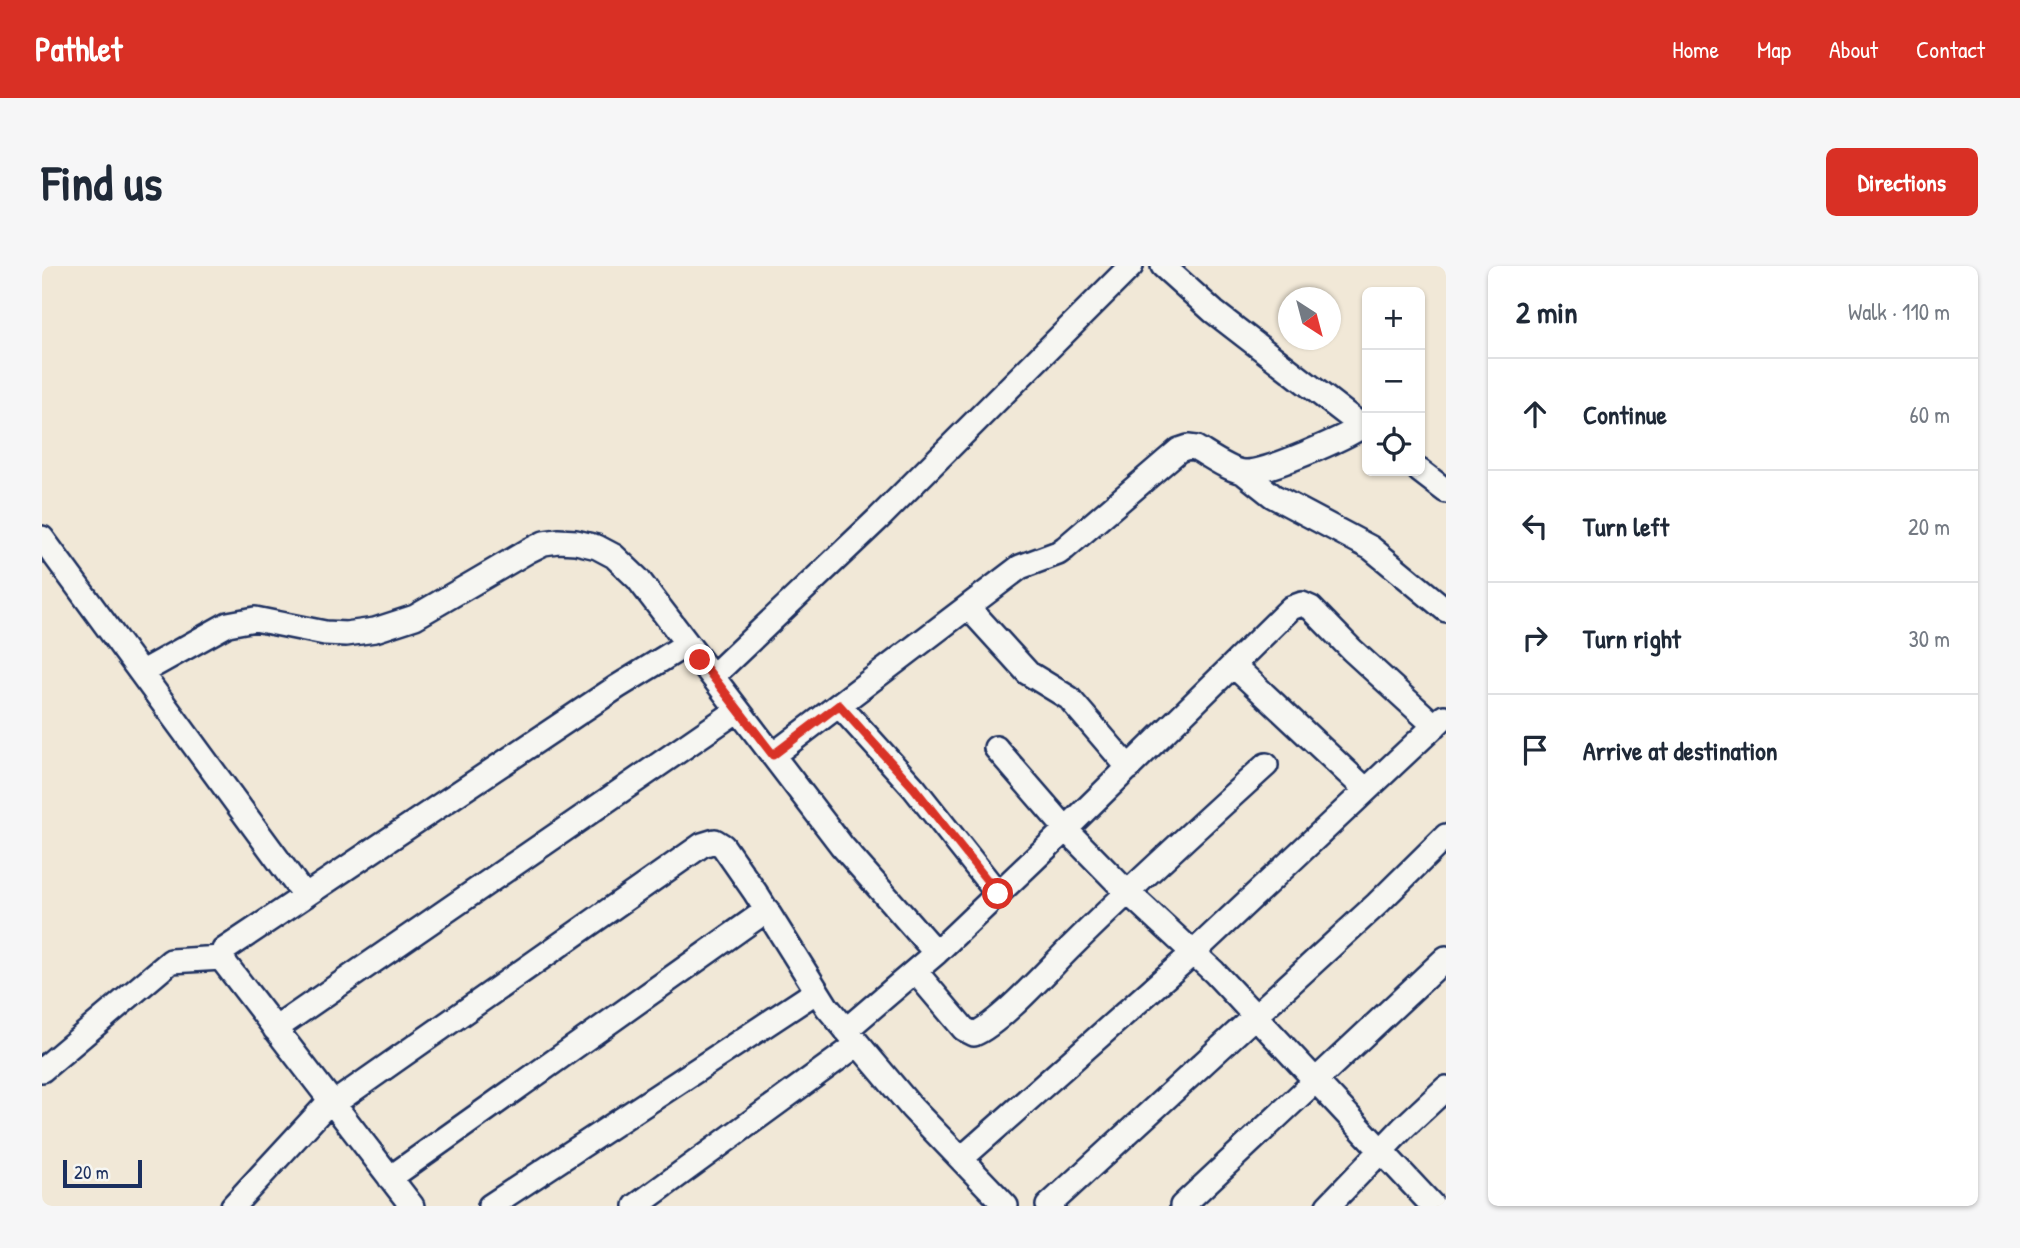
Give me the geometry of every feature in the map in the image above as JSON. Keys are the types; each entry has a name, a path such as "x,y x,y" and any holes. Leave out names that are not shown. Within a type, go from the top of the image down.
{"street":[{"path":"712,676 879,518 1131,266"},
{"path":"1163,266 1214,312 1362,426"},
{"path":"1244,473 1264,468 1362,429"},
{"path":"773,755 1020,567 1065,548 1184,447 1196,448 1244,473 1273,496 1371,548 1446,610"},
{"path":"1425,475 1446,491"},
{"path":"42,538 304,895"},
{"path":"142,672 228,624 255,619 346,634 395,624 415,617 544,543 576,542 597,547 614,556 638,579 842,846 936,953"},
{"path":"636,1206 852,1037 915,971 1066,830 1291,608 1302,604 1307,606 1352,650 1441,721 1365,789 1194,953 961,1159"},
{"path":"968,607 1028,673 1069,698 1129,768"},
{"path":"222,958 228,946 617,687 687,644"},
{"path":"1233,665 1365,789"},
{"path":"839,705 914,788 998,894"},
{"path":"275,1029 738,710"},
{"path":"996,748 1066,830 1127,892 1194,953 1433,1206"},
{"path":"915,971 964,1029 974,1034 981,1032 1006,1011 1127,892 1266,765"},
{"path":"1048,1206 1377,904 1446,836"},
{"path":"233,1206 332,1102 702,845 715,841 723,846 767,910 817,991 852,1037 912,1108 1006,1206"},
{"path":"390,1178 767,910"},
{"path":"222,958 412,1206"},
{"path":"42,1070 171,961 222,958"},
{"path":"1182,1206 1446,958"},
{"path":"490,1206 817,991"},
{"path":"1328,1206 1446,1088"}],"route":[{"path":"700,660 773,755 839,705 914,788 998,894"}]}
